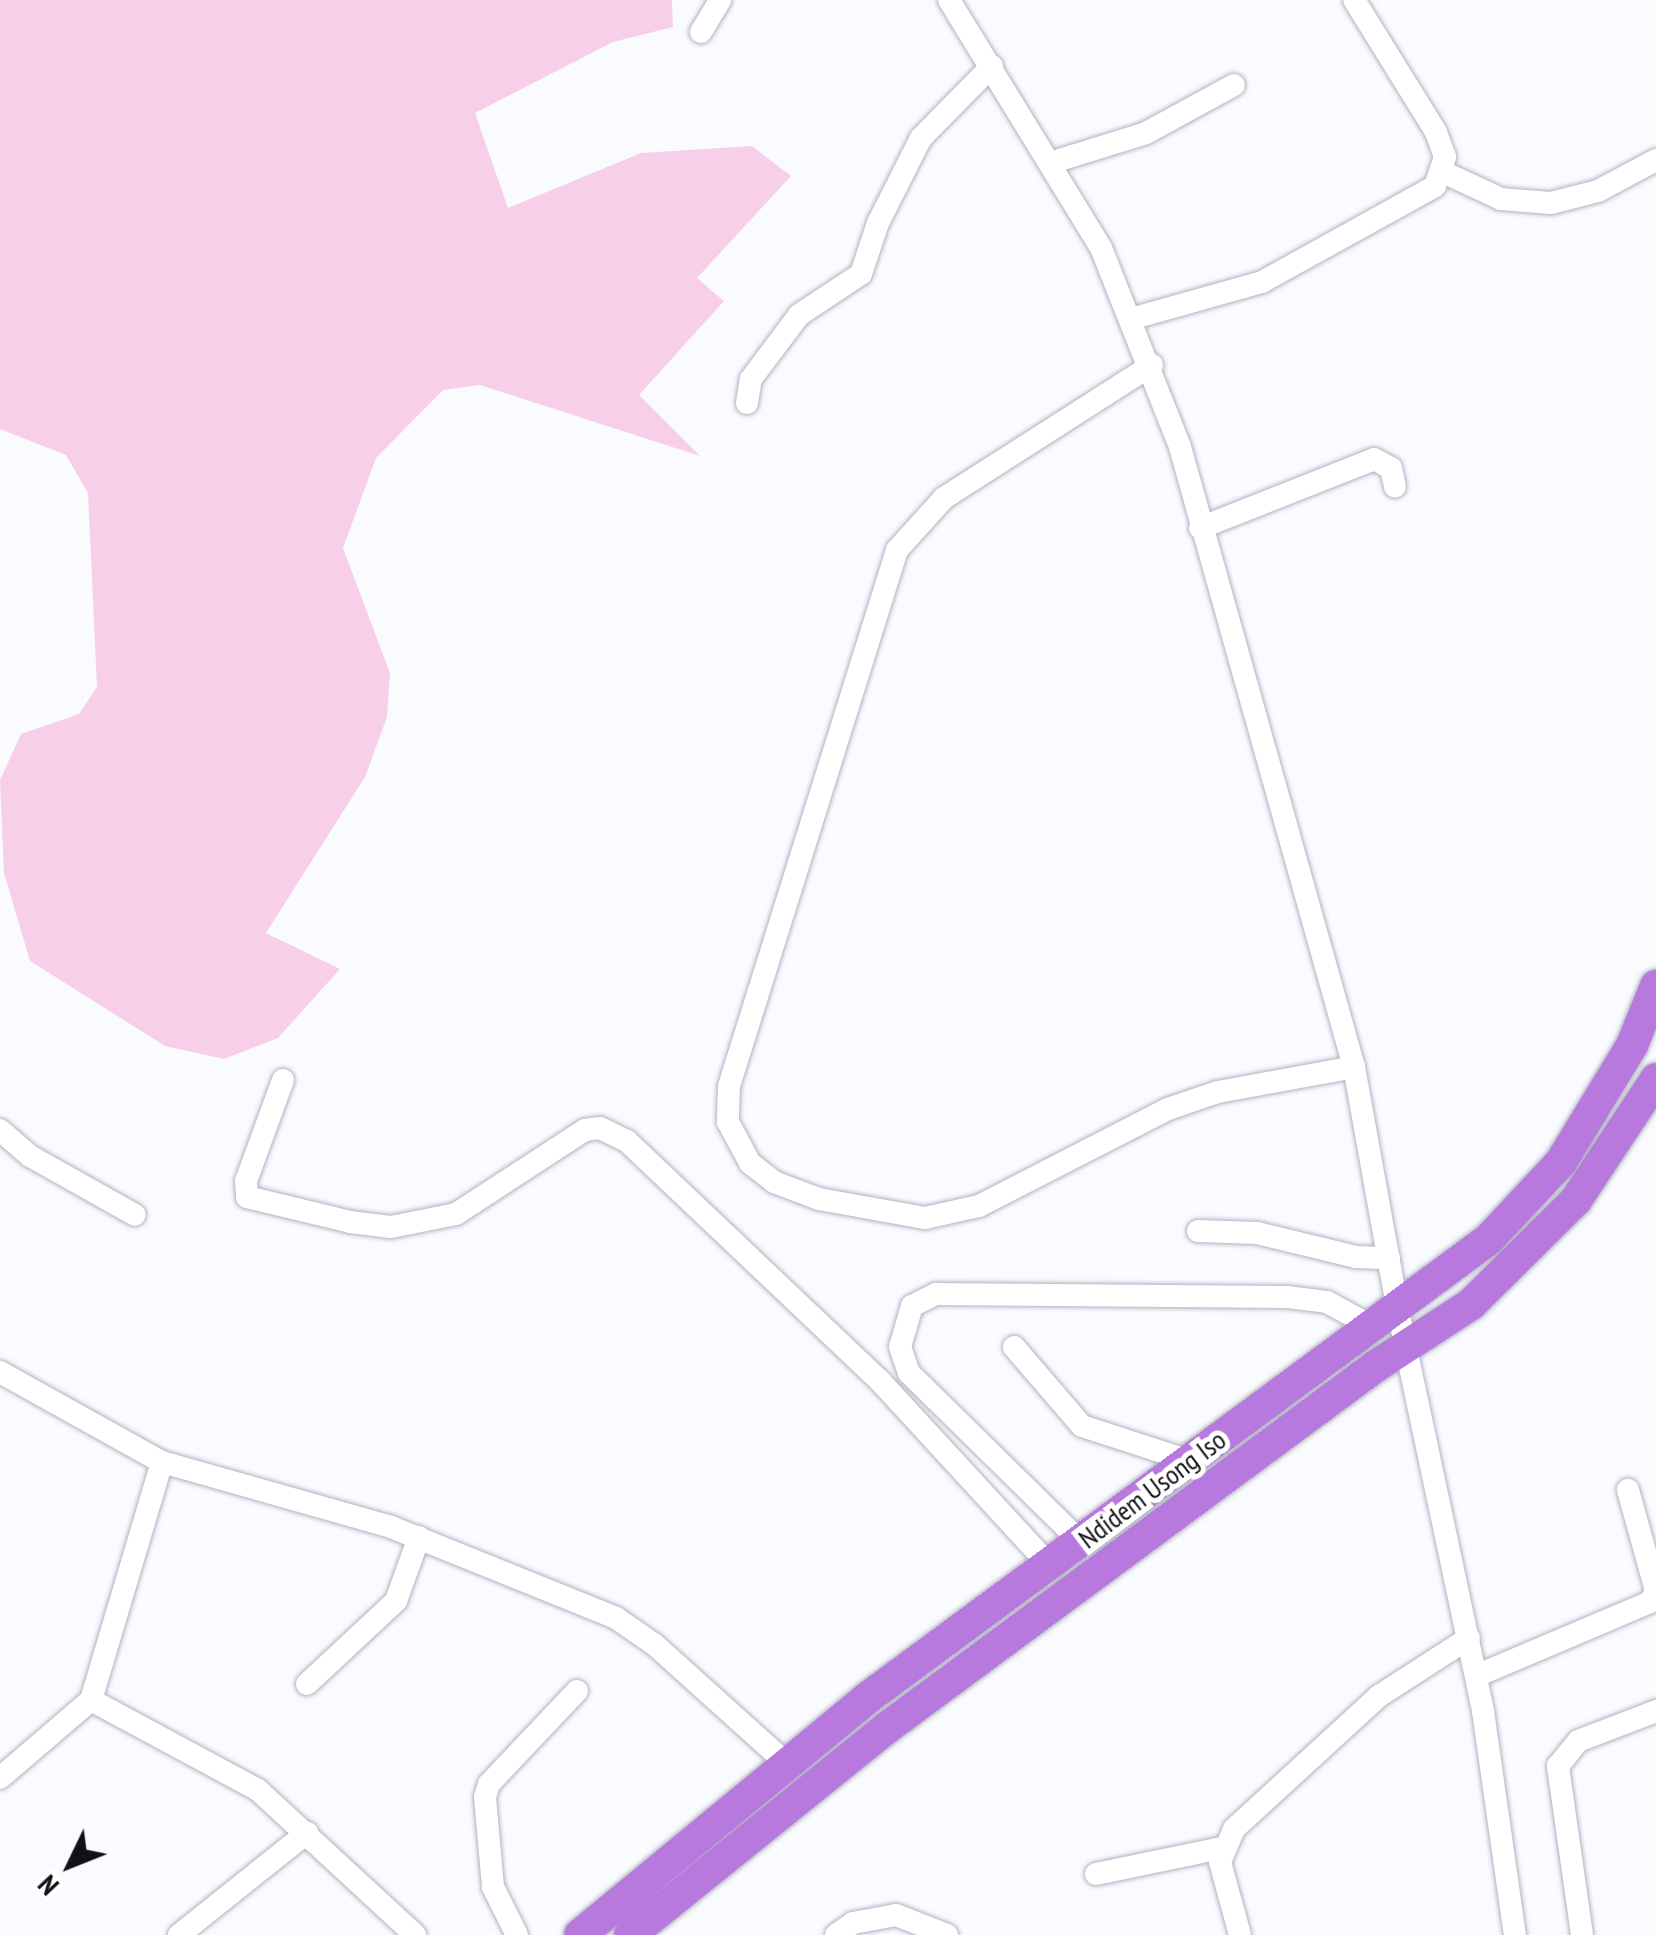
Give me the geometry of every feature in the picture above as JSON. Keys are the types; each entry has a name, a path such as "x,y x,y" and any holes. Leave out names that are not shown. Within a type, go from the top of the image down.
{"highway":[{"name":"Ndidem Usong Iso","path":"580,1935 786,1762 1490,1239 1543,1184 1597,1106 1656,986"},
{"name":"Ndidem Usong Iso","path":"630,1935 888,1727 1471,1304 1536,1242 1611,1155 1652,1094"}],"street":[{"path":"700,32 720,0"},
{"path":"950,0 1053,162 1134,318 1152,365 1200,528 1354,1067 1397,1306 1469,1638 1515,1935"},
{"path":"1134,318 1211,301 1320,255 1423,197 1443,172 1436,132 1365,4"},
{"path":"747,403 751,379 799,315 861,274 912,154 992,66"},
{"path":"1053,162 1146,133 1234,85"},
{"path":"1443,172 1501,199 1551,203 1598,191 1656,160"},
{"path":"1152,365 944,498 897,550 729,1086 728,1122 750,1163 774,1182 819,1198 925,1218 980,1206 1168,1109 1218,1092 1354,1067"},
{"path":"1200,528 1374,458 1391,468 1395,487"},
{"path":"282,1080 246,1180 246,1197 350,1222 391,1226 456,1214 585,1130 600,1128 627,1140 880,1381 1050,1566"},
{"path":"0,1130 30,1156 135,1216"},
{"path":"1198,1232 1257,1233 1356,1257 1389,1258"},
{"path":"1082,1543 909,1373 900,1347 912,1306 936,1294 1288,1297 1328,1302 1370,1326"},
{"path":"1014,1347 1082,1426 1190,1461"},
{"path":"0,1372 162,1462 419,1537 616,1618 786,1762"},
{"path":"0,1778 91,1700 162,1462"},
{"path":"1476,1676 1650,1602 1656,1591 1628,1490"},
{"path":"307,1684 396,1601 419,1537"},
{"path":"1096,1874 1221,1848 1297,1768 1378,1696 1469,1638"},
{"path":"517,1935 491,1876 484,1797 489,1784 577,1691"},
{"path":"91,1700 217,1762 307,1832 415,1935"},
{"path":"1582,1935 1558,1766 1578,1742 1656,1711"},
{"path":"179,1935 307,1832"},
{"path":"1221,1848 1240,1935"},
{"path":"836,1935 864,1920 896,1915 948,1935"}],"shaded area":[{"path":"0,0 672,0 673,27 613,42 475,113 508,208 641,153 752,146 791,176 697,278 724,301 639,395 700,456 480,385 443,390 376,458 343,548 390,673 387,717 365,777 266,933 340,969 278,1038 224,1059 165,1046 30,961 4,873 0,780 21,734 79,714 97,687 88,493 66,455 0,429"}]}
